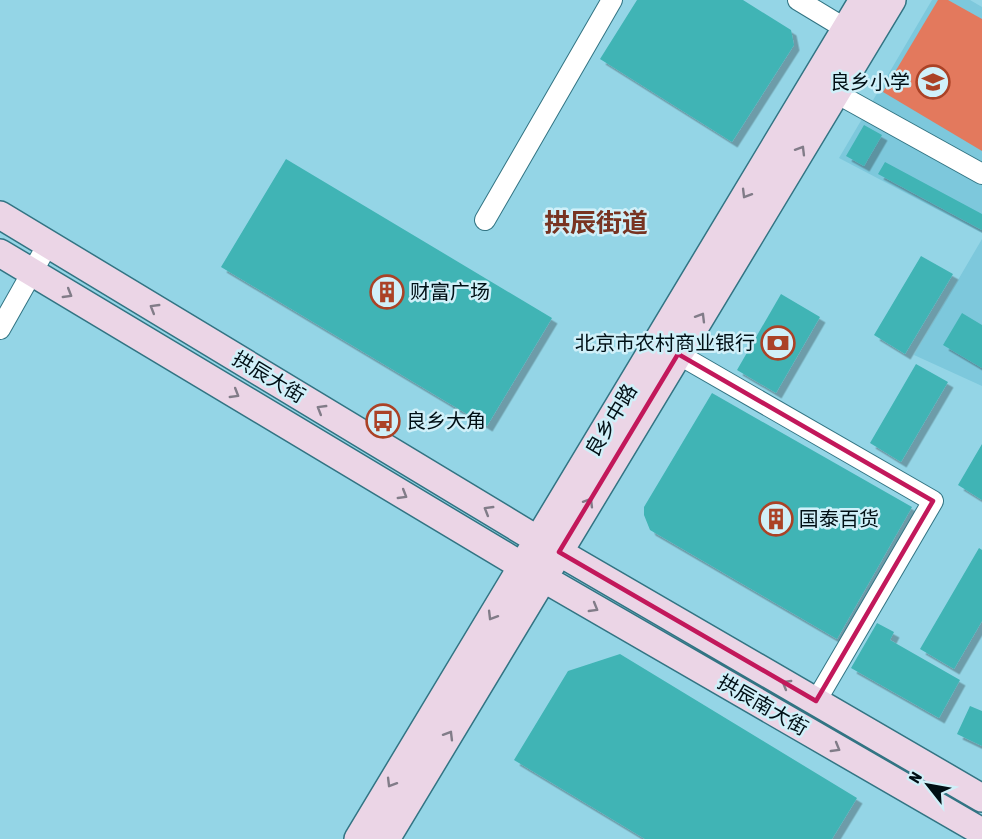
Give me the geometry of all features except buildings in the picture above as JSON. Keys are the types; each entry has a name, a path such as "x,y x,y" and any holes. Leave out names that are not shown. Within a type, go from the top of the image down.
{"street":[{"path":"485,220 612,0"},
{"path":"798,0 846,29"},
{"name":"良乡中路","path":"358,839 549,546 863,0"},
{"name":"良乡中路","path":"549,546 678,354 892,0"},
{"path":"836,93 982,174"},
{"name":"拱辰大街","path":"0,215 549,546"},
{"path":"0,329 48,244"},
{"name":"拱辰大街","path":"0,253 533,572"},
{"path":"678,354 933,501 816,701"},
{"name":"拱辰南大街","path":"549,546 982,798"},
{"name":"良乡中路","path":"386,839 533,572"},
{"name":"拱辰南大街","path":"533,572 982,832"}],"highlighted area":[{"path":"678,354 933,501 816,701 559,552"}],"shaded area":[{"name":"良乡小学","path":"932,0 970,0 982,7 982,233 839,158"},
{"path":"938,0 948,0 982,19 982,151 883,92"},
{"path":"982,239 982,386 914,355"}],"place":[{"name":"良乡小学","path":"933,82"},
{"name":"财富广场","path":"387,292"},
{"name":"北京市农村商业银行","path":"778,343"},
{"name":"良乡大角","path":"383,421"},
{"name":"国泰百货","path":"776,519"}],"district":[{"name":"拱辰街道","path":"596,223"}]}
